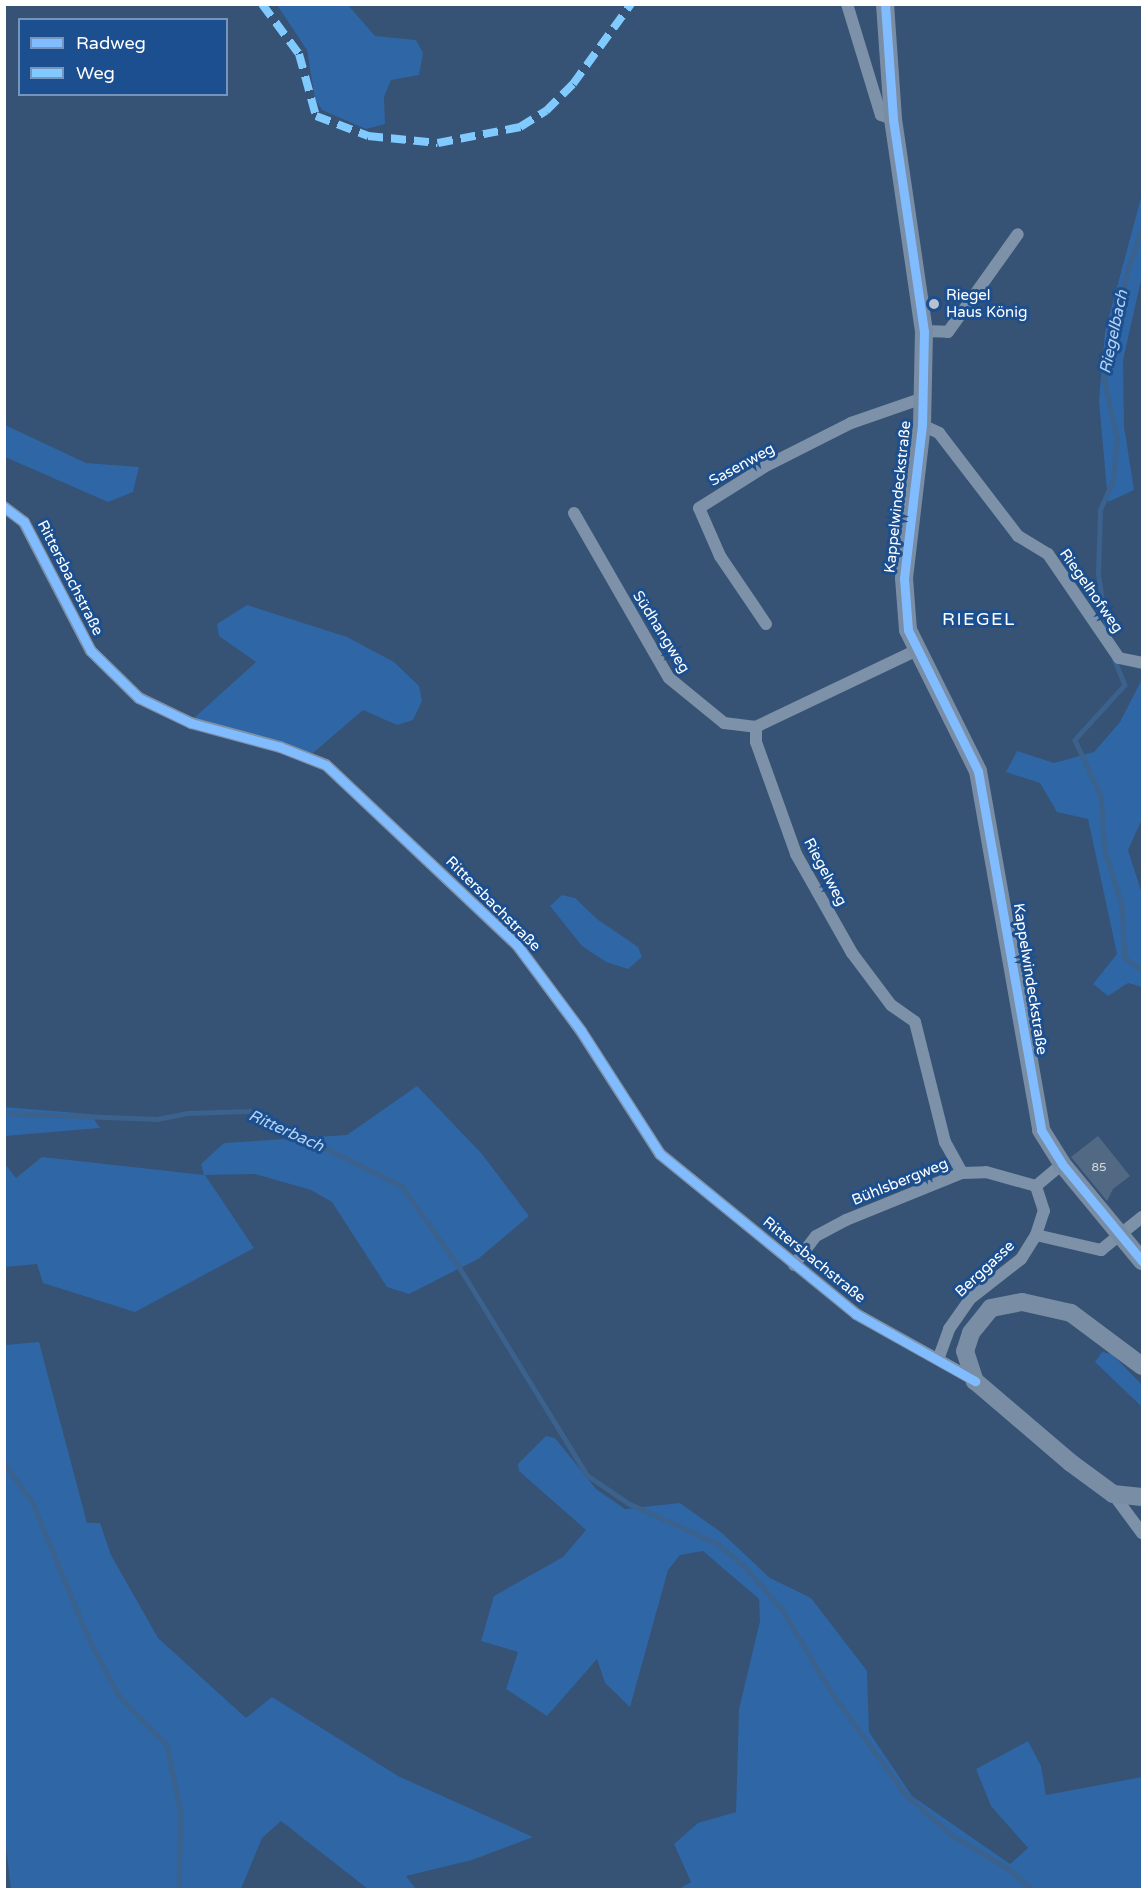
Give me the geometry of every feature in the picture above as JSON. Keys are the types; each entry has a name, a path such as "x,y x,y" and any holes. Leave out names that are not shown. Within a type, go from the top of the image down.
{"street":[{"path":"847,4 881,115 893,119"},
{"name":"Kappelwindeckstraße","path":"885,4 893,119 924,331 922,425 904,578 904,606 915,651 960,729 978,771 1036,1111 1048,1144 1143,1261"},
{"path":"924,331 948,332 1018,234"},
{"name":"Sasenweg","path":"766,624 720,556 699,508 764,467 851,423 923,398"},
{"name":"Riegelhofweg","path":"922,425 939,433 1018,536 1048,554 1119,658 1143,663"},
{"name":"Rittersbachstraße","path":"4,507 24,522 91,651 139,698 171,714 326,765 354,788 517,945 581,1031 660,1154 856,1314 939,1357 975,1381"},
{"name":"Südhangweg","path":"574,513 669,678 724,723 756,727"},
{"path":"756,727 915,651"},
{"name":"Riegelweg","path":"756,727 756,742 796,854 852,953 891,1005 915,1022 945,1142 962,1173"},
{"path":"1036,1186 1062,1164"},
{"name":"Bühlsbergweg","path":"794,1265 816,1236 846,1220 962,1173 986,1172 1036,1186"},
{"name":"Berggasse","path":"939,1357 949,1329 971,1298 1021,1259 1036,1235 1044,1211 1036,1186"},
{"path":"1036,1235 1090,1251 1101,1250 1143,1217"},
{"path":"1143,1366 1071,1313 1022,1302 991,1308 971,1333 966,1365 975,1381 1113,1494 1143,1533"},
{"path":"1113,1494 1143,1497"}],"shaded area":[{"path":"277,5 348,5 375,36 416,40 423,53 419,75 391,80 384,97 385,124 366,129 322,110 315,99 307,50"},
{"path":"1142,194 1142,276 1123,360 1124,426 1134,490 1108,502 1099,401 1105,332"},
{"path":"5,425 86,463 139,467 133,492 108,502 5,457"},
{"path":"247,605 347,637 394,662 419,686 422,701 413,720 397,725 363,710 313,753 194,718 256,662 219,636 217,624"},
{"path":"1142,679 1142,819 1128,850 1142,894 1142,987 1128,983 1108,996 1093,984 1117,954 1088,819 1057,812 1040,783 1006,772 1017,751 1054,763 1094,752 1120,722"},
{"path":"562,895 575,898 597,919 638,947 642,957 628,969 606,962 582,946 550,906"},
{"path":"417,1086 482,1154 529,1216 478,1259 409,1294 387,1287 332,1202 311,1190 255,1174 205,1175 254,1248 135,1312 43,1283 37,1264 5,1267 5,1164 16,1178 42,1157 204,1175 201,1164 224,1143 347,1135"},
{"path":"4,1107 90,1114 100,1128 5,1136"},
{"path":"39,1342 87,1523 100,1523 111,1555 158,1638 246,1718 272,1697 398,1776 533,1837 472,1860 406,1876 416,1889 368,1889 281,1821 262,1838 241,1889 11,1889 4,1830 5,1345"},
{"path":"1102,1352 1112,1354 1142,1385 1142,1407 1095,1362"},
{"path":"546,1436 555,1438 596,1489 625,1509 680,1503 722,1533 770,1578 811,1598 867,1671 869,1732 912,1796 1010,1864 1028,1848 991,1806 976,1769 1028,1741 1041,1766 1046,1795 1142,1777 1142,1889 679,1889 691,1882 674,1844 698,1823 736,1812 739,1709 760,1621 759,1599 703,1551 680,1555 668,1570 630,1707 605,1683 597,1659 547,1716 506,1689 518,1652 481,1641 494,1596 563,1557 586,1530 519,1471 518,1464"}],"building":[{"path":"1098,1136 1130,1176 1113,1189 1107,1201 1071,1157"}],"waterway":[{"name":"Riegelbach","path":"1107,633 1098,574 1100,510 1113,480 1117,440 1104,380 1128,269 1142,227"},
{"name":"Riegelbach","path":"1114,658 1125,685 1075,740 1101,796 1105,851 1122,905 1125,958 1142,970"},
{"name":"Ritterbach","path":"4,1113 157,1119 188,1113 250,1111 402,1186 458,1265 587,1475 628,1503 718,1544 744,1566 782,1609 832,1693 906,1795 952,1835 1013,1872 1033,1890"},
{"path":"4,1463 32,1501 90,1641 120,1697 167,1745 181,1814 179,1890"}],"marked path":[{"path":"262,4 299,54 316,116 368,136 438,143 520,127 546,111 573,84 631,4"}],"cycle path":[{"path":"885,4 893,119 924,331 922,425 904,578 908,630 978,771 1041,1130 1062,1164 1142,1261"},
{"path":"4,507 24,522 91,651 139,698 191,723 280,747 326,765 517,945 581,1031 660,1154 856,1314 975,1381"}],"place":[{"name":"Riegel Haus König","path":"934,304"}],"district":[{"name":"RIEGEL","path":"979,619"}]}
